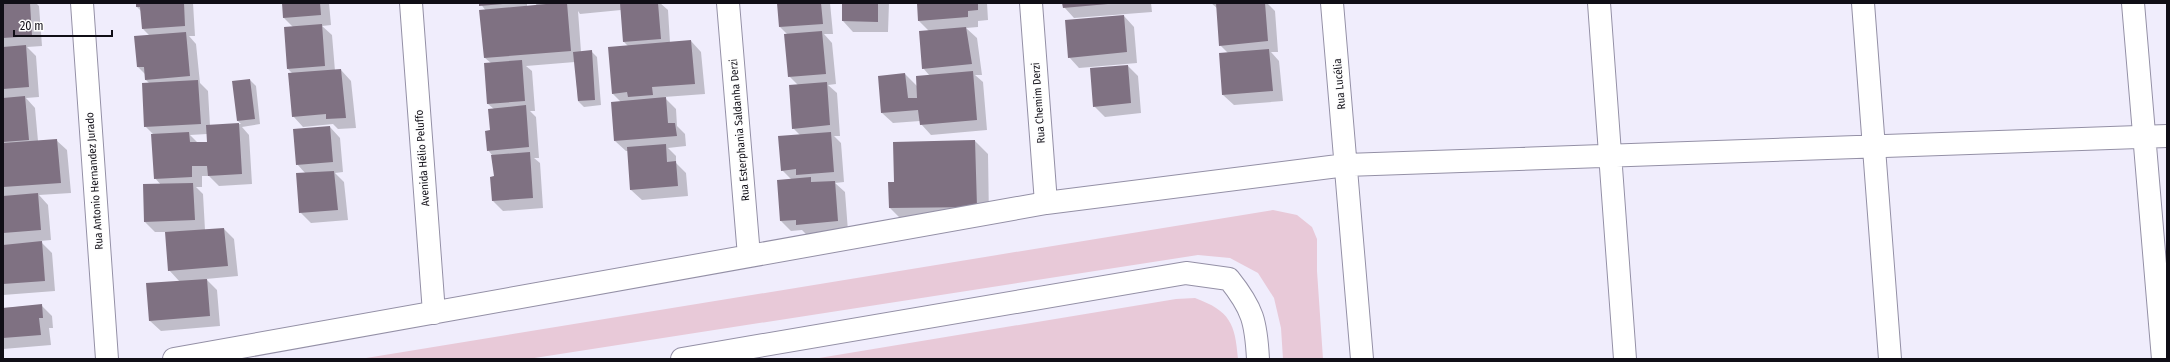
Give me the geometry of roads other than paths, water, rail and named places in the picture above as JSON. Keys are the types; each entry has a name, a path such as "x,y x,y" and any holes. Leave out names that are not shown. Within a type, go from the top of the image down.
{"street":[{"name":"Rua Antonio Hernandez Jurado","path":"82,3 107,359"},
{"name":"Avenida Hélio Peluffo","path":"411,3 434,313"},
{"name":"Rua Esterphania Saldanha Derzi","path":"728,3 749,256"},
{"name":"Rua Chemim Derzi","path":"1030,3 1046,203"},
{"name":"Rua Lucélia","path":"1332,3 1362,359"},
{"path":"1599,3 1625,359"},
{"path":"1863,3 1890,359"},
{"path":"2133,3 2164,359"},
{"path":"174,359 1046,203 1346,165 1610,154 2145,138 2167,136"},
{"path":"682,359 1186,273 1229,279 1246,300 1255,325 1258,359"}]}
